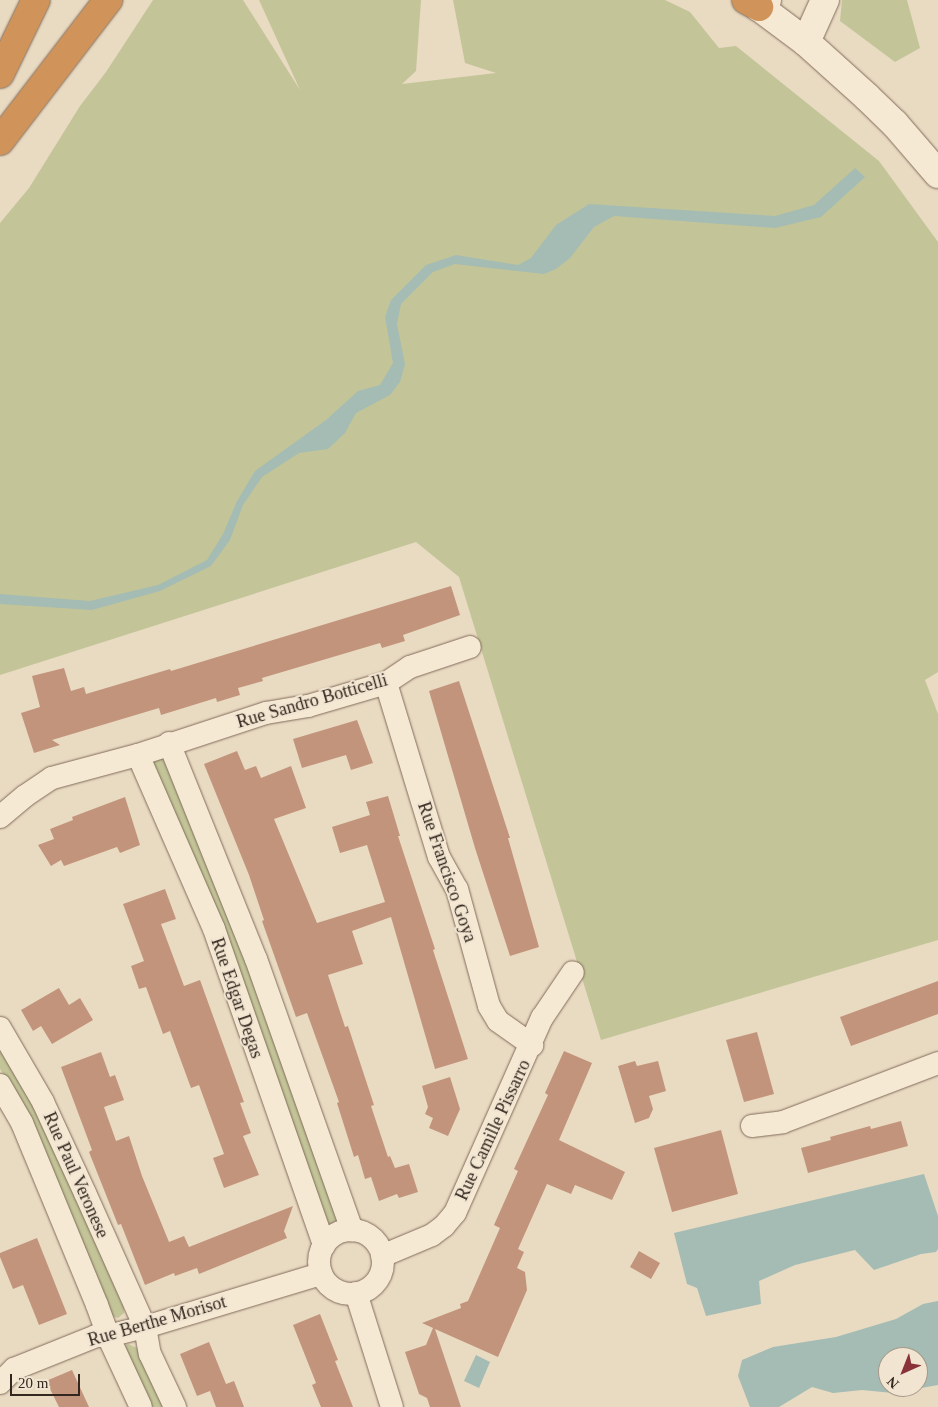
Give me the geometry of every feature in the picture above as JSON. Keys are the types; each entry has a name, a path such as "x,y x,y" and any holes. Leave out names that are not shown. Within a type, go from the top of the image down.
{"highway":[{"path":"0,74 36,0"},
{"path":"0,141 108,0"}],"main road":[{"path":"806,42 825,0"},
{"path":"758,2 806,42 895,124 938,174"}],"street":[{"name":"Rue Sandro Botticelli","path":"0,816 52,778 153,750 266,714 308,706 386,683 410,667 470,648"},
{"name":"Rue Francisco Goya","path":"386,683 439,857 457,889 489,1006 498,1021 532,1045"},
{"name":"Rue Edgar Degas","path":"153,750 256,959 352,1230"},
{"name":"Rue Edgar Degas","path":"153,750 324,1245"},
{"name":"Rue Camille Pissarro","path":"382,1256 432,1235 444,1226 455,1213 532,1045 542,1018 572,972"},
{"name":"Rue Paul Veronese","path":"0,1028 43,1102 145,1327 150,1354 175,1407"},
{"path":"752,1126 783,1122 938,1063"},
{"name":"Rue Paul Veronese","path":"0,1086 22,1123 98,1305 108,1336 141,1407"},
{"path":"352,1230 363,1233 372,1239 382,1256 380,1276 366,1290 356,1293 337,1290 328,1285 321,1274 320,1255 324,1245 331,1237 341,1232 352,1230"},
{"name":"Rue Berthe Morisot","path":"0,1383 14,1369 96,1336 108,1336 145,1327 321,1274"},
{"path":"356,1293 392,1407"}],"green space":[{"path":"153,0 243,0 300,90 259,0 421,0 416,71 402,84 496,73 465,63 453,0 665,0 690,12 719,48 736,46 879,161 938,242 938,672 925,680 938,714 938,940 601,1040 459,577 416,542 0,675 0,223 29,188 80,106 106,72"},
{"path":"842,0 907,0 920,48 895,62 840,21"},
{"path":"162,756 166,760 237,931 339,1219 332,1225 327,1222 152,759"},
{"path":"0,1038 39,1106 124,1306 124,1313 118,1318 111,1316 26,1113 0,1069"},
{"path":"128,1344 137,1348 166,1407 148,1407 124,1347"}],"shaded area":[{"path":"855,168 865,177 821,217 775,228 614,216 594,227 570,258 556,269 544,274 455,264 433,272 401,304 397,324 405,364 400,382 390,395 356,413 345,433 328,449 299,453 262,477 243,505 230,540 211,566 160,591 92,610 0,604 0,594 90,601 158,585 207,560 223,534 237,501 255,471 326,420 358,391 380,385 393,363 385,317 391,300 426,265 456,255 518,265 531,258 556,225 589,204 775,216 814,205"},
{"path":"924,1174 938,1216 938,1249 936,1252 921,1254 874,1270 855,1250 795,1265 759,1281 761,1304 706,1316 697,1288 687,1284 674,1233"},
{"path":"938,1301 938,1385 928,1387 928,1347 878,1347 878,1392 862,1390 833,1393 812,1387 779,1407 750,1407 738,1376 742,1360 773,1347 836,1337 896,1319 923,1304"},
{"path":"476,1355 490,1362 479,1388 464,1381"}],"building":[{"path":"451,586 460,615 403,635 405,641 382,648 380,643 262,678 263,681 238,688 240,695 217,702 216,698 161,715 159,708 52,740 60,745 34,753 21,713 40,707 32,676 64,668 71,691 84,687 86,694 170,669 171,671"},
{"path":"459,681 510,838 508,838 539,947 510,956 475,848 429,691"},
{"path":"357,720 373,763 351,770 346,755 302,768 293,739"},
{"path":"237,751 245,770 256,766 261,778 291,766 306,808 274,819 317,923 385,902 367,845 340,853 332,827 370,815 366,802 388,796 400,836 398,836 468,1059 435,1069 391,917 352,931 363,964 328,975 345,1027 348,1026 374,1105 371,1106 388,1157 390,1156 395,1168 409,1164 418,1192 399,1198 397,1194 379,1201 371,1177 365,1179 358,1155 354,1157 337,1103 339,1102 307,1013 296,1017 262,921 264,920 249,875 204,764"},
{"path":"125,797 140,845 120,853 117,847 64,866 61,860 51,866 38,845 54,839 50,829 73,820 72,817"},
{"path":"165,889 176,919 161,924 184,986 200,980 244,1102 240,1103 251,1133 243,1136 259,1175 224,1188 213,1158 224,1154 199,1085 191,1088 170,1031 163,1034 146,987 139,989 131,966 144,961 123,904"},
{"path":"938,981 938,1014 851,1046 840,1017"},
{"path":"59,988 69,1005 80,998 93,1020 52,1044 41,1026 33,1031 21,1010"},
{"path":"757,1032 774,1094 744,1102 726,1040"},
{"path":"564,1051 592,1063 559,1140 625,1172 612,1200 575,1185 571,1194 547,1184 518,1249 524,1252 517,1268 525,1272 527,1290 498,1357 435,1329 461,1407 430,1407 427,1398 419,1394 405,1352 426,1345 433,1328 422,1323 461,1308 460,1304 468,1301 500,1228 494,1225 518,1171 514,1169 548,1095 545,1093"},
{"path":"101,1052 110,1077 115,1075 124,1100 104,1107 116,1141 129,1136 142,1176 169,1242 184,1236 189,1247 293,1206 284,1231 287,1238 199,1274 197,1268 175,1276 174,1273 145,1285 121,1224 118,1225 89,1152 92,1150 61,1067"},
{"path":"635,1061 637,1066 658,1061 666,1091 649,1096 653,1109 649,1118 635,1123 618,1066"},
{"path":"450,1077 460,1109 448,1136 429,1128 433,1118 425,1114 428,1107 422,1086"},
{"path":"901,1121 908,1146 808,1173 801,1148 831,1140 830,1137 870,1126 871,1129"},
{"path":"721,1130 738,1194 672,1212 654,1148"},
{"path":"37,1238 67,1314 39,1325 23,1285 13,1289 0,1257 0,1253"},
{"path":"639,1251 660,1263 651,1279 630,1267"},
{"path":"320,1314 338,1360 335,1361 353,1407 321,1407 312,1385 316,1383 293,1325"},
{"path":"209,1342 226,1384 234,1381 244,1407 216,1407 210,1391 197,1396 180,1354"},
{"path":"72,1370 89,1407 59,1407 46,1381"}]}
